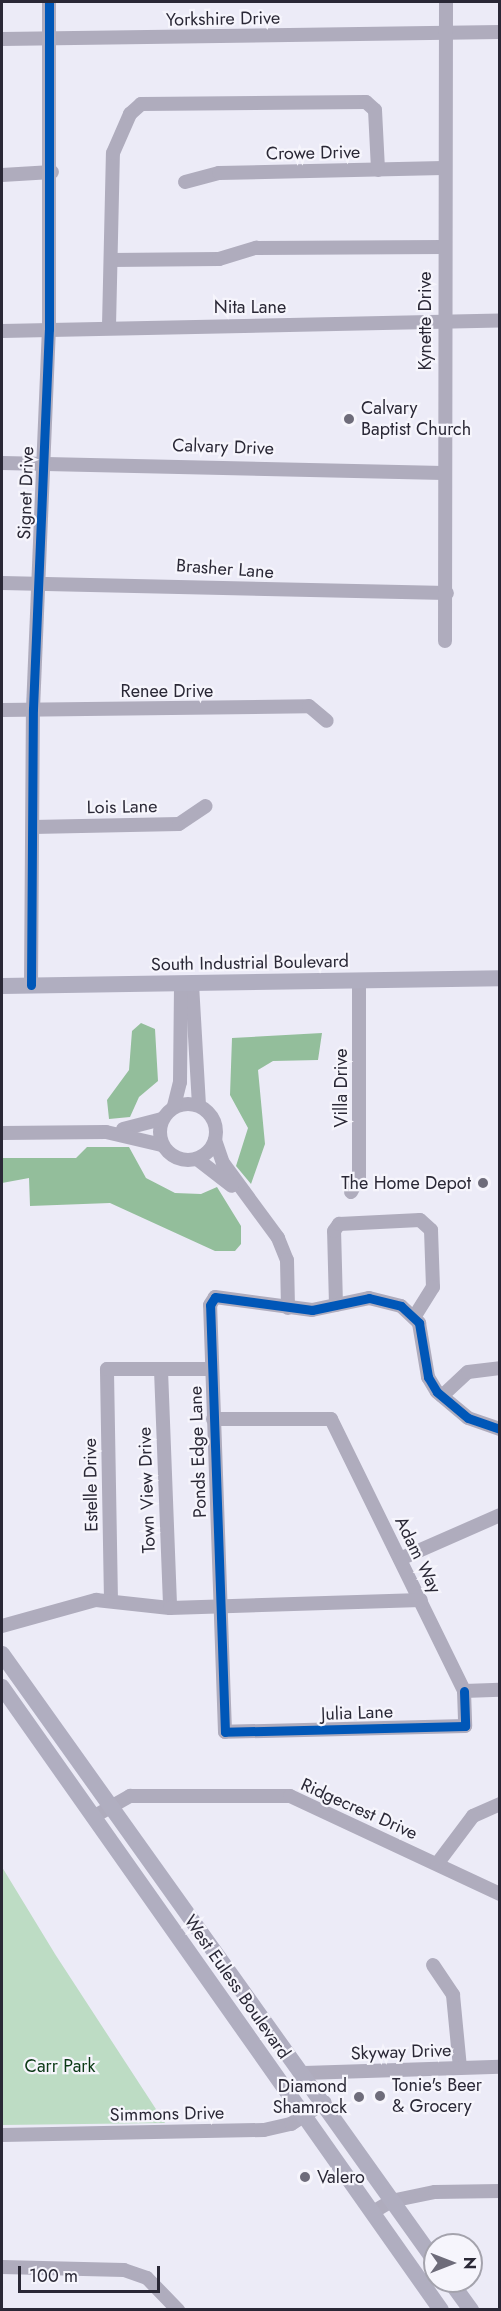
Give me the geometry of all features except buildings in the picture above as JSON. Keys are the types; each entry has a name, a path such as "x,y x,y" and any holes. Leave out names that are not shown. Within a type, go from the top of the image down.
{"main road":[{"name":"South Industrial Boulevard","path":"2,986 500,978"},
{"name":"West Euless Boulevard","path":"2,1654 325,2102 423,2245"},
{"name":"West Euless Boulevard","path":"2,1687 303,2118 373,2212 441,2310"},
{"path":"459,2293 471,2310"}],"street":[{"name":"Signet Drive","path":"31,986 33,709 45,462 52,172 49,2"},
{"name":"Kynette Drive","path":"445,640 447,592 442,323 446,2"},
{"name":"Yorkshire Drive","path":"2,39 500,32"},
{"path":"109,326 112,153 130,114 141,105 366,102 375,110 378,170"},
{"name":"Crowe Drive","path":"185,182 219,173 443,168"},
{"path":"2,175 52,172"},
{"path":"111,260 219,259 256,248 443,247"},
{"name":"Nita Lane","path":"2,331 109,326 500,321"},
{"name":"Calvary Drive","path":"2,463 45,462 443,473"},
{"name":"Brasher Lane","path":"2,583 447,592"},
{"name":"Renee Drive","path":"2,710 309,706 327,721"},
{"name":"Lois Lane","path":"33,827 179,825 206,806"},
{"name":"Villa Drive","path":"351,1192 359,1176 359,981"},
{"path":"186,984 199,1106"},
{"path":"2,1133 106,1132 162,1119 174,1106 180,1082 186,984"},
{"path":"174,1106 199,1106 212,1116 215,1140 243,1194 278,1238 287,1260 288,1308 336,1305 380,1298 401,1306 414,1318 425,1336 428,1377 442,1396 468,1418 500,1429"},
{"path":"162,1119 162,1145"},
{"path":"106,1132 162,1145 173,1156 196,1159 243,1194"},
{"path":"196,1159 215,1140"},
{"path":"336,1305 334,1231 339,1224 425,1222 431,1230 433,1287 414,1318"},
{"name":"Ponds Edge Lane","path":"222,1725 210,1305 215,1298 288,1308"},
{"path":"442,1396 468,1372 500,1368"},
{"name":"Estelle Drive","path":"111,1601 106,1369 161,1370"},
{"path":"161,1370 212,1369"},
{"name":"Town View Drive","path":"161,1370 170,1608"},
{"name":"Adam Way","path":"213,1419 331,1419 464,1691"},
{"path":"400,1559 500,1515"},
{"path":"2,1626 70,1604 111,1601 123,1607 170,1608 421,1600"},
{"path":"464,1691 500,1690"},
{"name":"Julia Lane","path":"222,1725 236,1734 465,1726 464,1691"},
{"name":"Ridgecrest Drive","path":"93,1817 109,1804 130,1796 290,1796 500,1894"},
{"path":"437,1864 473,1816 500,1804"},
{"path":"433,1965 453,1995 460,2068"},
{"name":"Skyway Drive","path":"304,2073 500,2067"},
{"name":"Simmons Drive","path":"2,2135 264,2130 303,2118 325,2102"},
{"path":"373,2212 391,2201 435,2192 500,2191"},
{"path":"2,2267 124,2270 147,2278 178,2310"}],"green space":[{"name":"Carr Park","path":"2,1867 55,1954 165,2123 2,2125"}],"shaded area":[{"path":"141,1023 155,1029 158,1081 139,1097 130,1117 109,1119 107,1100 129,1070 132,1031"},
{"path":"322,1033 318,1060 273,1061 258,1070 265,1144 251,1184 236,1166 248,1128 230,1095 232,1038"},
{"path":"87,1147 129,1147 146,1178 175,1193 201,1194 217,1187 241,1226 241,1244 235,1251 215,1251 110,1203 30,1206 29,1178 2,1183 2,1158 76,1158"}],"cycle path":[{"path":"31,985 33,709 49,329 49,2"},
{"path":"464,1691 465,1726 225,1732 210,1305 215,1297 312,1310 369,1298 401,1306 419,1323 428,1377 437,1392 468,1418 500,1429"}],"place":[{"name":"Calvary Baptist Church","path":"349,419"},
{"name":"The Home Depot","path":"483,1183"},
{"name":"Tonie's Beer & Grocery","path":"380,2096"},
{"name":"Diamond Shamrock","path":"359,2097"},
{"name":"Valero","path":"305,2177"}]}
